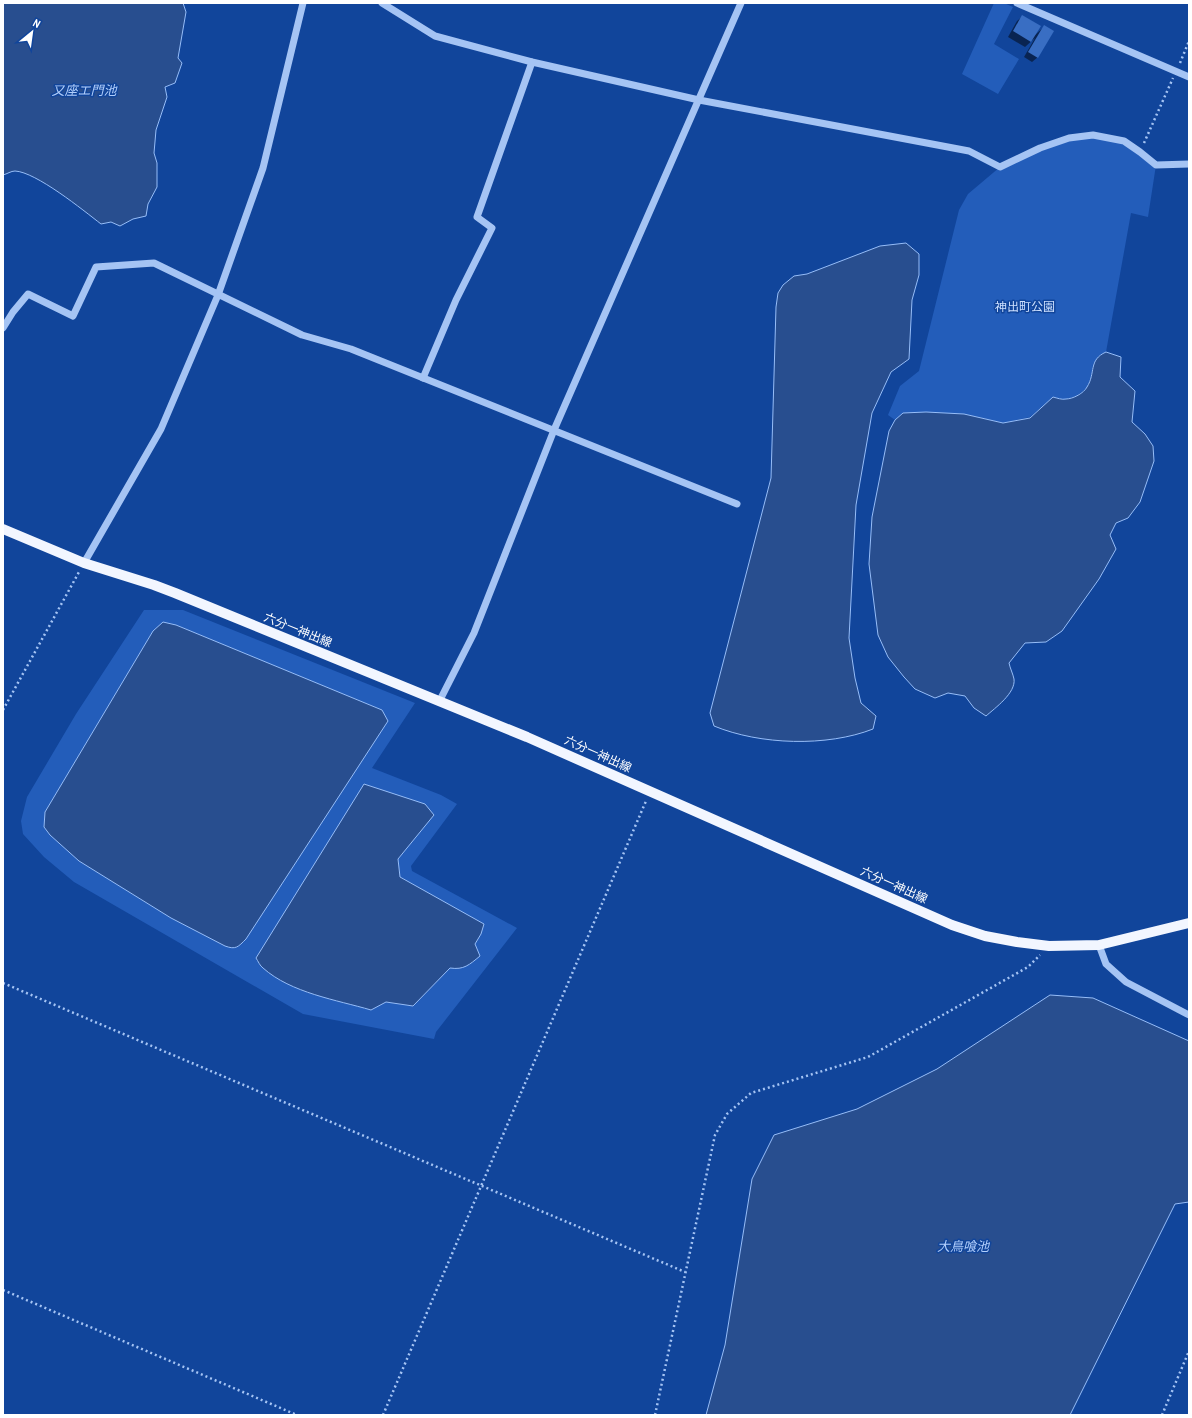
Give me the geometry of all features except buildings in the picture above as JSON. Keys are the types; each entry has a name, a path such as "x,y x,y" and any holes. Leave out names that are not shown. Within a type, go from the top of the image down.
{"main road":[{"name":"六分一神出線","path":"3,528 84,563 161,588 527,737 952,925 986,936 1049,946 1099,945 1189,923"}],"street":[{"path":"84,563 161,429 218,295 263,168 302,3"},
{"path":"382,3 435,36 532,62 699,100 969,151 1000,167 1040,148 1069,138 1093,135 1124,141 1156,165 1189,164"},
{"path":"439,702 474,633 554,430 741,3"},
{"path":"1017,3 1189,77"},
{"path":"424,378 456,300 492,228 477,217 532,62"},
{"path":"3,328 13,312 28,294 73,316 96,267 154,263 302,336 351,349 737,504"},
{"path":"1099,945 1106,964 1126,982 1189,1015"}],"path":[{"path":"1140,152 1189,41"},
{"path":"3,710 84,563"},
{"path":"383,1415 482,1187 650,791"},
{"path":"655,1415 657,1412 685,1272 715,1135 727,1114 751,1093 868,1057 1028,967 1049,946"},
{"path":"3,983 685,1272"},
{"path":"3,1290 297,1415"},
{"path":"1162,1415 1189,1351"}],"green space":[{"path":"994,3 1004,3 1013,7 994,44 1019,59 998,94 962,74"},
{"name":"神出町公園","path":"1093,135 1124,141 1156,165 1148,217 1131,213 1106,352 1100,355 1093,364 1091,377 1087,388 1076,396 1065,400 1053,397 1030,417 1003,423 964,414 903,413 895,420 888,415 900,386 919,371 959,210 968,194 1000,167 1069,138"},
{"path":"144,610 183,610 415,703 372,768 441,795 457,804 411,866 412,871 517,928 436,1032 434,1039 303,1014 74,882 44,857 23,834 21,821 27,797 76,714","holes":["176,625 382,710 387,721 231,948 171,918 79,861 50,835 44,827 45,812 153,631","365,784 433,815 398,859 400,877 483,924 475,944 479,956 466,966 459,968 450,967 413,1006 386,1002"]}],"water":[{"name":"又座エ門池","path":"3,3 183,3 186,12 178,58 182,63 175,83 165,87 167,97 156,130 154,153 157,163 157,187 148,204 146,216 133,219 120,226 111,222 101,224 59,193 35,178 15,171 3,175"},
{"path":"906,243 919,254 919,275 912,300 909,359 891,372 872,413 856,505 849,638 855,678 861,703 876,716 873,729 855,735 835,739 794,741 752,737 714,726 710,713 771,478 776,307 778,293 783,285 794,276 807,274 880,246"},
{"path":"1106,352 1121,357 1120,377 1135,391 1132,422 1145,434 1153,446 1154,461 1140,502 1128,518 1116,523 1110,535 1116,549 1099,579 1062,631 1046,642 1025,643 1009,663 1014,679 1012,690 1004,700 986,716 974,708 965,696 948,693 935,698 915,689 888,657 878,635 869,564 872,517 889,431 895,420 903,413 926,412 964,414 1003,423 1030,418 1053,397 1069,399 1083,391 1090,382 1094,363 1100,355"},
{"path":"163,622 176,625 382,710 388,721 246,939 239,946 234,948 225,946 171,918 79,861 50,835 44,827 45,812 153,631"},
{"path":"364,784 425,804 434,815 398,859 400,877 484,924 481,934 475,944 480,956 466,966 450,968 413,1006 386,1002 371,1010 315,995 274,977 260,965 256,958"},
{"name":"大鳥喰池","path":"1050,995 1093,998 1189,1041 1189,1202 1175,1204 1070,1415 706,1415 725,1345 752,1179 774,1135 857,1109 937,1069"}]}
